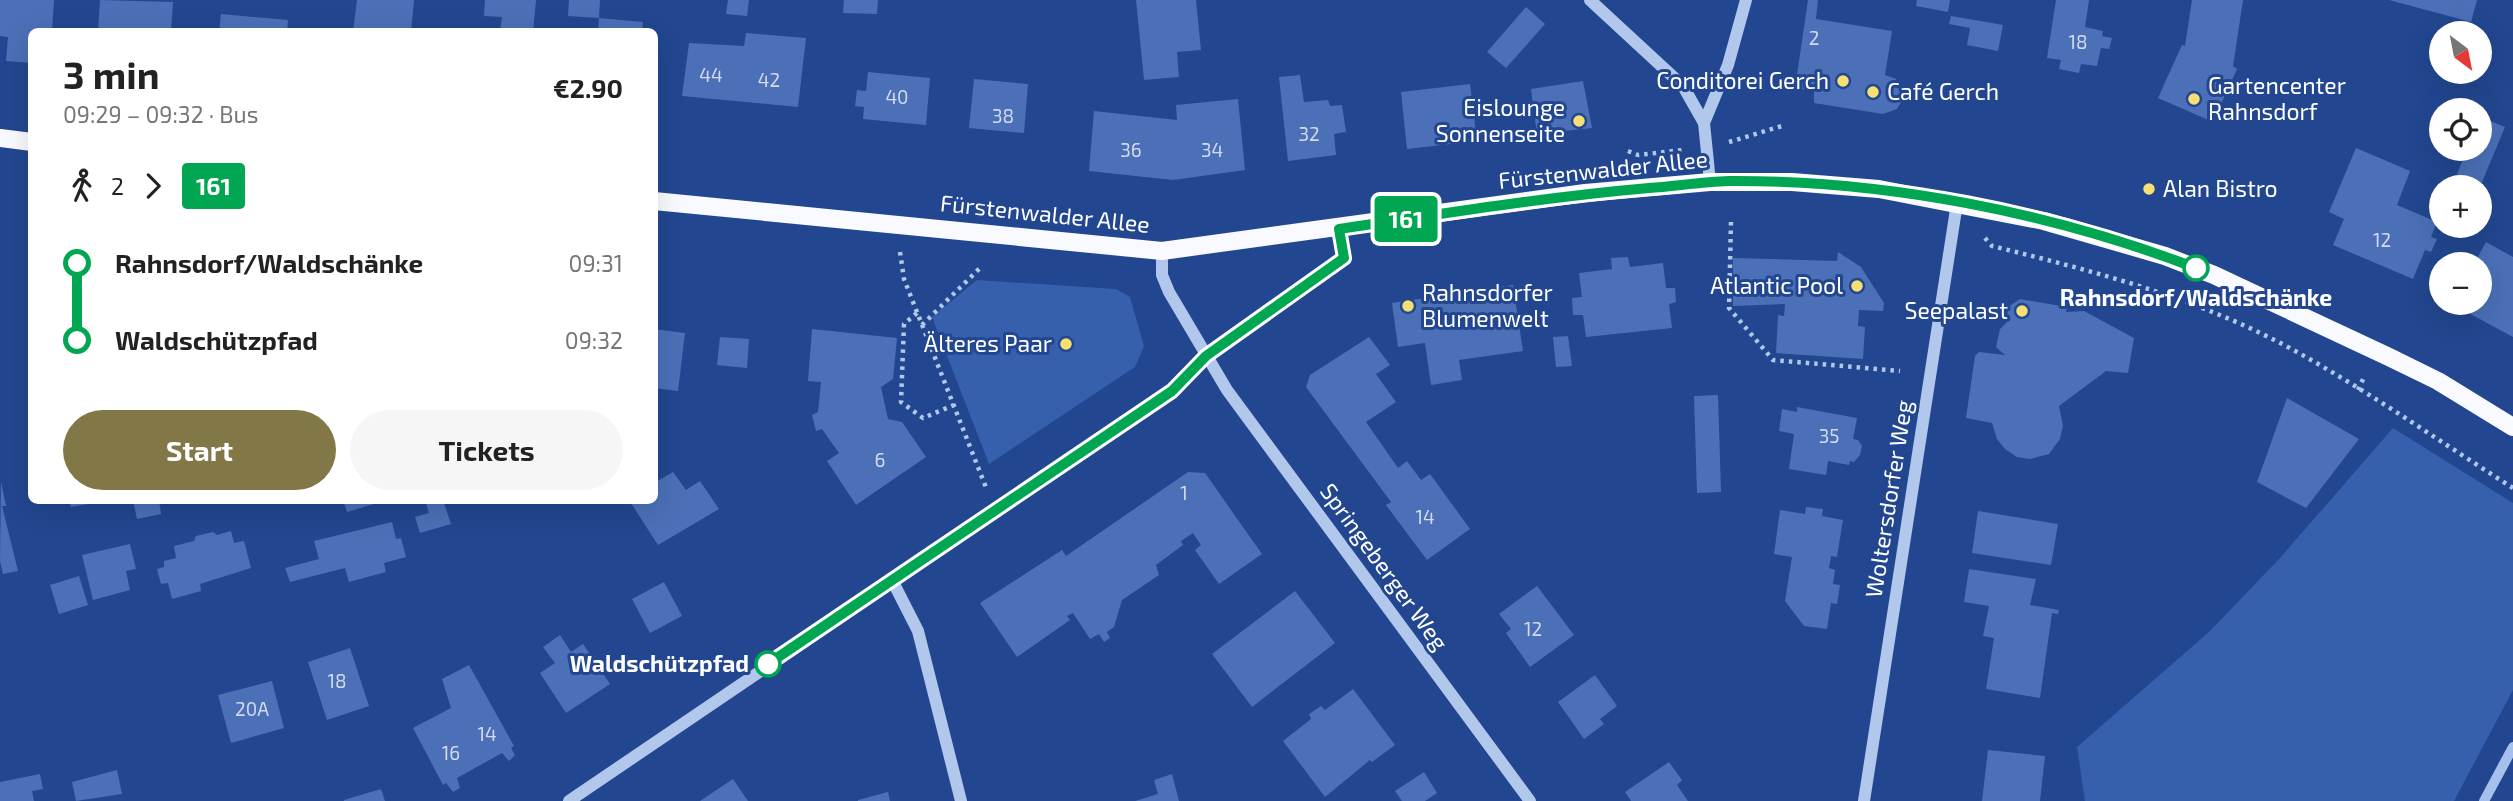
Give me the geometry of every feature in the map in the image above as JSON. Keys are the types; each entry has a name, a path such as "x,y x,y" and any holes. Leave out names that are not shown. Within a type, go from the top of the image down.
{"main road":[{"path":"0,138 28,142"},
{"name":"Fürstenwalder Allee","path":"658,201 1162,251 1339,229 1585,193 1710,182 1792,182 1879,189 2044,221 2165,256 2214,275 2438,381 2513,427"}],"street":[{"path":"1590,0 1683,86 1704,122 1710,182"},
{"path":"1704,122 1728,65 1746,0"},
{"name":"Woltersdorfer Weg","path":"1864,801 1956,204"},
{"path":"569,801 1172,391 1206,356 1344,258 1339,229"},
{"name":"Springeberger Weg","path":"1162,251 1162,275 1227,390 1530,801"},
{"path":"892,580 918,631 961,801"}],"path":[{"path":"1731,222 1729,308 1773,360 1899,371"},
{"path":"898,223 901,270 995,510"},
{"path":"1992,246 2108,275 2203,308 2297,352 2513,488"},
{"path":"922,325 981,267"},
{"path":"917,313 904,324 901,402 923,418 954,405"},
{"path":"2358,390 2364,377"}],"shaded area":[{"path":"977,280 1116,289 1130,297 1144,346 1135,367 989,464 932,317"},
{"path":"2393,428 2513,503 2513,690 2454,801 2085,801 2077,747 2209,632 2280,558"}],"building":[{"path":"0,0 54,0 52,28 28,28 28,63 6,61 8,37 0,36"},
{"path":"100,0 173,2 171,28 98,28"},
{"path":"357,0 414,0 411,28 354,28"},
{"path":"485,0 536,0 533,28 501,28 502,17 484,16"},
{"path":"569,0 600,0 599,18 568,16"},
{"path":"728,0 749,0 747,16 726,14"},
{"path":"844,0 878,0 877,14 843,13"},
{"path":"1136,0 1196,0 1201,50 1177,52 1179,77 1144,80"},
{"path":"1808,0 1818,0 1816,19 1892,31 1885,75 1896,79 1903,88 1903,99 1897,109 1883,114 1814,103 1814,91 1795,88"},
{"path":"1917,0 1950,0 1948,12 1916,6"},
{"path":"2056,0 2089,0 2085,27 2103,31 2102,36 2112,38 2109,49 2101,48 2097,66 2081,64 2079,73 2059,69 2061,60 2047,58"},
{"path":"2192,0 2243,0 2233,66 2237,69 2213,122 2158,98 2182,45 2185,46"},
{"path":"2389,0 2477,0 2471,21"},
{"path":"1526,7 1545,24 1506,68 1487,52"},
{"path":"221,14 288,20 287,28 219,28"},
{"path":"1951,16 2003,25 1998,51 1967,45 1970,28 1949,24"},
{"path":"599,18 643,22 642,28 598,28"},
{"path":"746,33 806,38 798,107 682,96 689,43 744,46"},
{"path":"868,72 930,78 926,125 863,119 864,107 855,106 857,90 866,91"},
{"path":"1300,75 1304,102 1328,100 1330,106 1342,105 1346,132 1334,134 1336,155 1288,161 1279,77"},
{"path":"974,79 1028,84 1024,133 969,128"},
{"path":"1583,81 1592,128 1537,134 1531,89"},
{"path":"1470,84 1477,141 1407,149 1401,92"},
{"path":"1238,99 1245,170 1173,180 1089,171 1094,111 1177,120 1176,105"},
{"path":"2492,122 2505,127 2492,158"},
{"path":"2356,148 2410,171 2397,205 2429,219 2429,238 2437,239 2431,252 2425,250 2413,279 2333,245 2344,219 2329,212"},
{"path":"2462,161 2491,161 2485,175 2457,175"},
{"path":"2486,242 2513,257 2513,337 2472,315 2492,315 2492,252 2481,252"},
{"path":"1838,252 1861,267 1884,303 1883,311 1859,310 1858,326 1865,327 1863,359 1776,353 1778,315 1784,316 1785,304 1733,306 1733,258 1837,261"},
{"path":"1628,257 1630,267 1663,263 1666,288 1675,288 1676,302 1669,304 1672,328 1586,337 1583,315 1573,315 1572,298 1582,297 1579,273 1612,269 1611,258"},
{"path":"1513,285 1523,351 1459,360 1462,380 1431,385 1425,343 1398,347 1392,303"},
{"path":"2020,299 2067,307 2066,312 2084,311 2134,338 2128,373 2106,371 2059,406 2063,426 2060,439 2049,454 2030,459 2017,457 2005,449 1997,439 1992,423 1966,418 1975,356 1979,352 2005,355 1996,347 2000,329 2007,322 2008,307"},
{"path":"812,329 897,338 893,379 881,387 888,419 902,422 926,457 856,505 827,461 839,453 822,429 816,431 812,415 818,412 821,382 808,381"},
{"path":"658,330 685,333 678,391 658,388"},
{"path":"1568,336 1572,366 1556,367 1553,337"},
{"path":"720,337 749,339 747,368 717,365"},
{"path":"1369,337 1390,365 1376,374 1396,402 1366,422 1398,468 1407,461 1421,480 1430,474 1470,529 1427,560 1386,505 1391,502 1306,387 1310,375"},
{"path":"1718,395 1721,492 1697,493 1694,396"},
{"path":"2287,398 2359,439 2306,508 2257,482"},
{"path":"1797,407 1857,418 1853,439 1858,440 1862,446 1860,455 1854,462 1850,461 1849,465 1828,461 1826,475 1789,469 1794,434 1779,431 1782,409 1797,412"},
{"path":"673,472 686,490 700,481 719,509 658,545 632,504 658,504 658,481"},
{"path":"1188,472 1205,473 1262,554 1219,584 1195,550 1201,545 1193,533 1181,541 1183,545 1156,565 1159,575 1122,600 1114,627 1107,632 1110,638 1104,642 1099,634 1090,639 1073,613 1067,616 1070,620 1017,657 980,603 1062,550 1066,556"},
{"path":"1,482 6,506 2,506 18,571 3,574 0,561"},
{"path":"134,504 160,504 161,514 137,519"},
{"path":"344,504 374,504 347,512"},
{"path":"426,504 444,504 451,524 420,533 415,517 429,513"},
{"path":"1806,507 1823,509 1822,516 1843,520 1837,557 1831,556 1829,568 1835,570 1833,584 1840,585 1837,604 1831,603 1827,629 1804,626 1785,601 1792,557 1774,554 1780,510 1805,514"},
{"path":"1978,511 2058,524 2051,565 1972,553"},
{"path":"392,522 396,539 401,538 406,557 384,563 386,572 349,582 345,568 290,582 285,568 319,559 314,541"},
{"path":"231,531 234,543 244,541 251,568 200,584 201,591 172,599 168,583 161,584 157,569 164,567 164,561 176,558 174,546 194,541 196,536"},
{"path":"130,544 136,569 126,571 130,590 93,600 82,555"},
{"path":"1969,569 2036,579 2030,605 2059,610 2058,614 2052,613 2040,698 1986,689 1994,638 1983,636 1989,606 1964,602"},
{"path":"79,576 88,605 59,614 50,585"},
{"path":"664,582 682,616 650,633 632,599"},
{"path":"1537,586 1574,635 1530,667 1506,633 1511,629 1499,614"},
{"path":"1295,591 1335,643 1252,707 1212,654"},
{"path":"560,635 571,652 583,644 610,684 566,713 540,673 555,663 543,647"},
{"path":"350,648 369,706 327,720 308,662"},
{"path":"469,665 514,746 511,748 515,755 509,761 502,753 457,778 460,788 453,792 446,783 443,785 413,728 451,708 442,679"},
{"path":"1595,675 1617,706 1600,719 1604,724 1584,739 1558,702"},
{"path":"272,681 284,728 231,743 218,695"},
{"path":"1353,689 1395,745 1372,762 1370,760 1325,797 1283,741 1311,719 1309,714 1321,706 1325,710"},
{"path":"1988,750 2045,756 2040,801 1982,801"},
{"path":"1669,762 1682,780 1677,785 1688,801 1631,801 1625,792"},
{"path":"117,770 122,794 76,801 72,782"},
{"path":"1424,772 1437,793 1425,801 1402,801 1395,791"},
{"path":"40,774 43,789 32,791 34,801 0,801 0,782"},
{"path":"1172,774 1179,801 1135,801 1158,794 1154,780"},
{"path":"733,779 748,801 700,801"},
{"path":"381,789 385,801 344,801 344,800"},
{"path":"888,792 890,801 858,801 858,800"}],"waterway":[{"path":"2484,801 2513,747"}],"bus line":[{"name":"161","path":"768,664 1172,391 1206,356 1344,258 1339,229 1585,193 1727,181 1792,182 1879,189 2044,221 2165,256 2196,268"}],"place":[{"name":"Conditorei Gerch","path":"1843,81"},
{"name":"Café Gerch","path":"1873,92"},
{"name":"Gartencenter Rahnsdorf","path":"2194,99"},
{"name":"Eislounge Sonnenseite","path":"1579,121"},
{"name":"Alan Bistro","path":"2149,189"},
{"name":"Rahnsdorf/Waldschänke","path":"2196,268"},
{"name":"Atlantic Pool","path":"1857,286"},
{"name":"Rahnsdorfer Blumenwelt","path":"1408,306"},
{"name":"Seepalast","path":"2022,311"},
{"name":"Älteres Paar","path":"1066,344"},
{"name":"Waldschützpfad","path":"768,664"}]}
